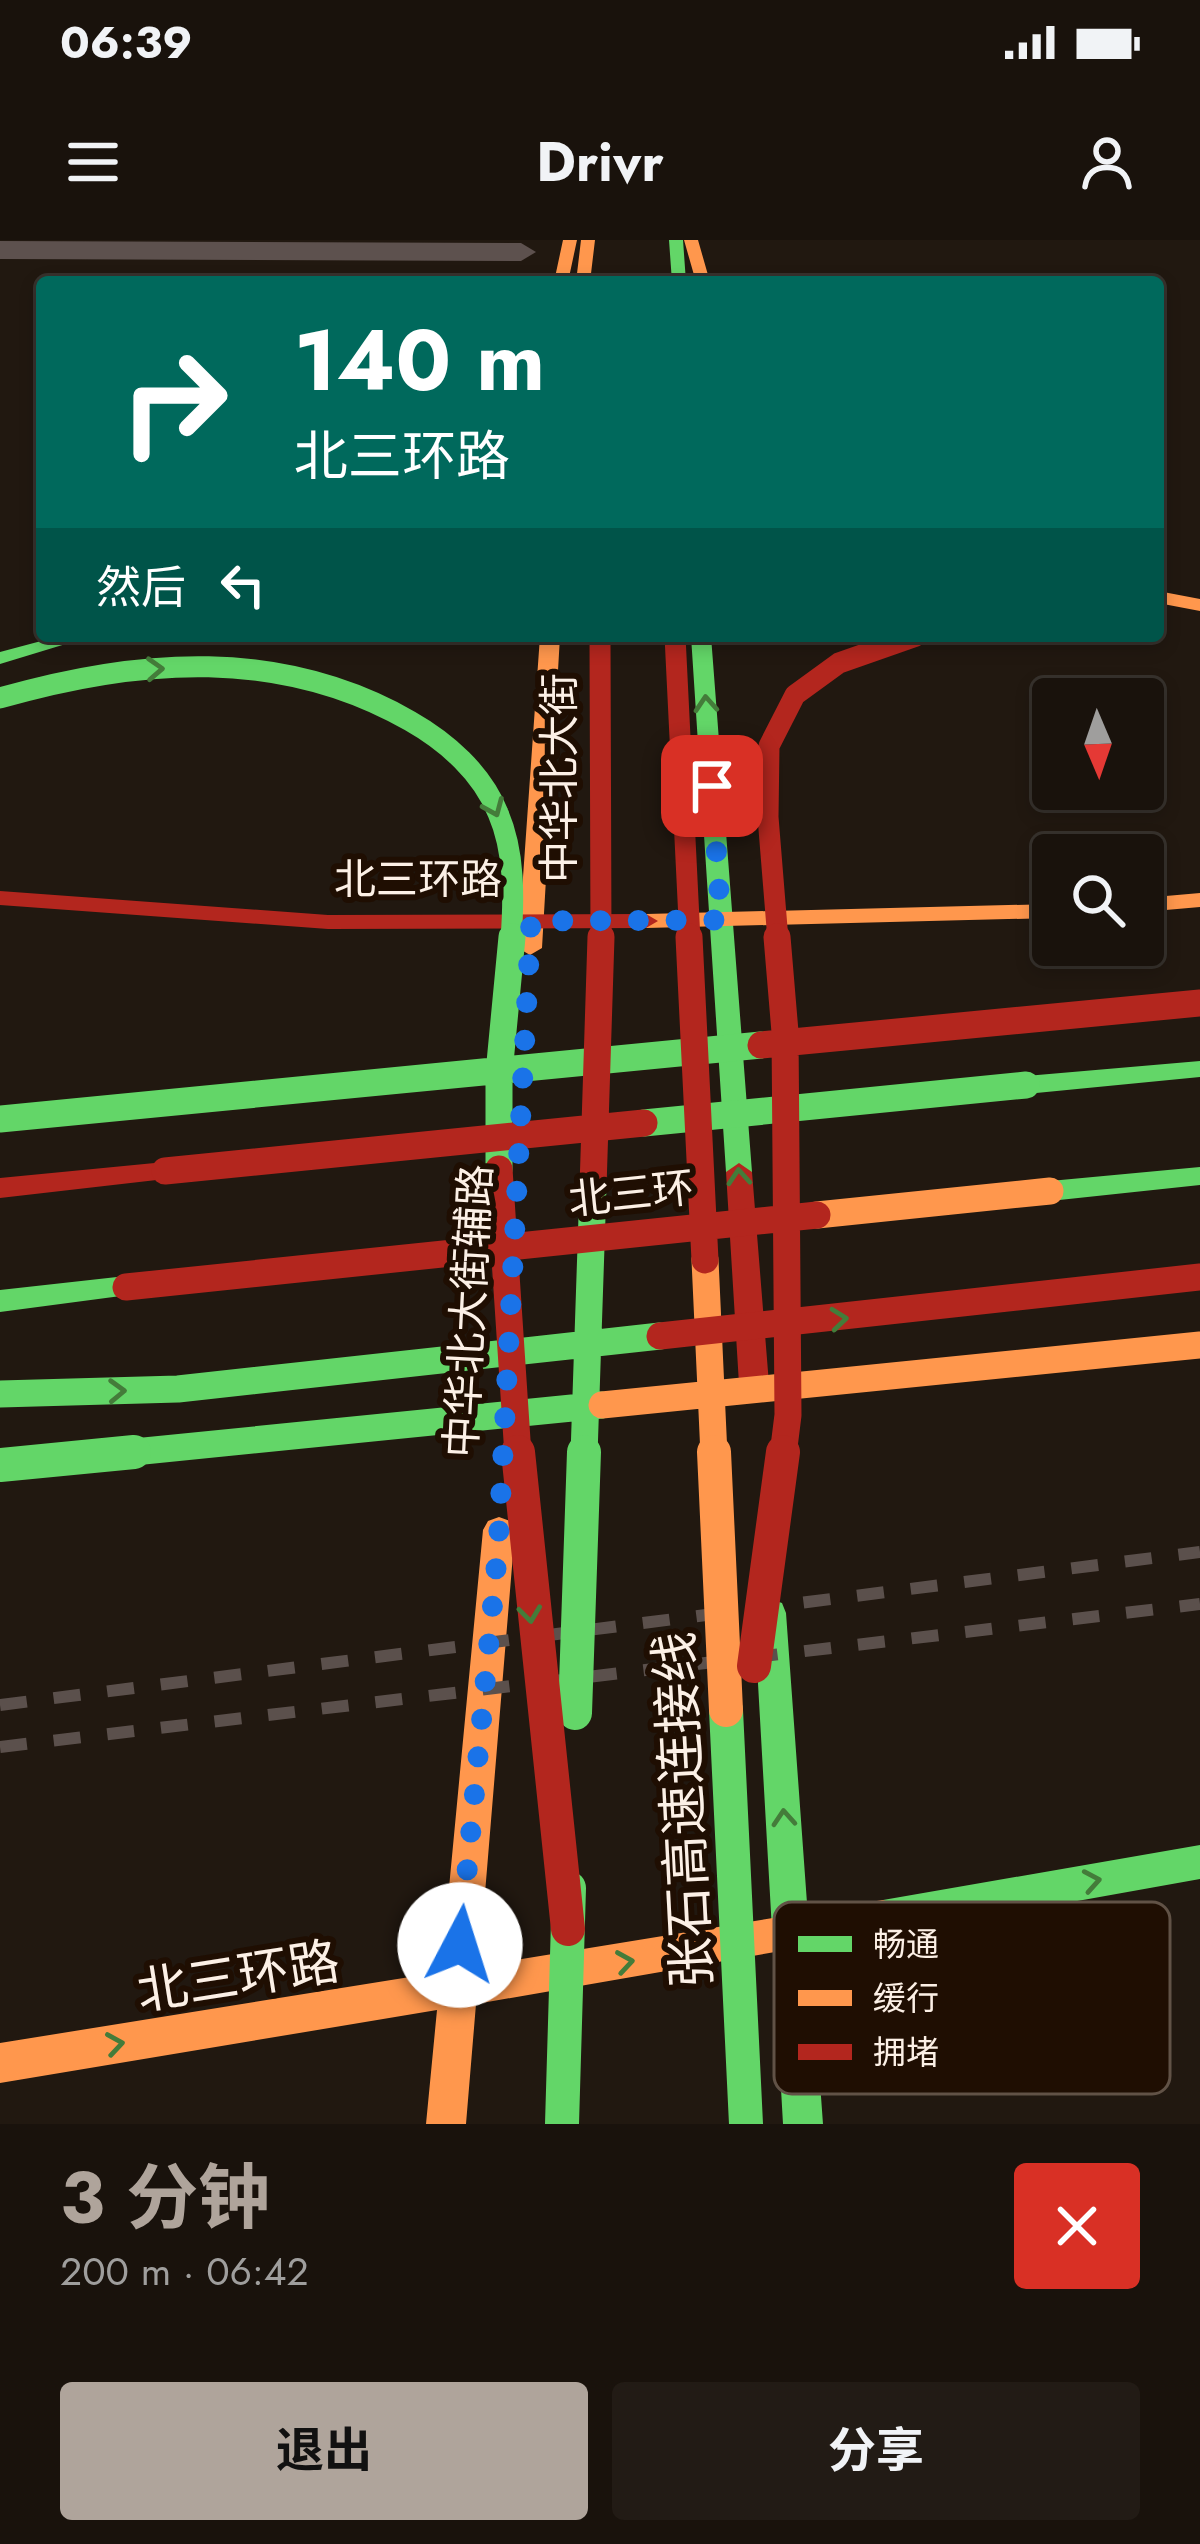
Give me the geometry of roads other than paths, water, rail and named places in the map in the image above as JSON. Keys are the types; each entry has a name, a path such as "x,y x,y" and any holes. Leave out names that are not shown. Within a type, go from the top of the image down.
{"main road":[{"path":"562,276 570,240"},
{"path":"585,276 588,240"},
{"path":"608,240 608,276"},
{"path":"658,240 660,276"},
{"path":"676,240 679,276"},
{"path":"692,240 701,276"},
{"path":"1164,597 1200,603"},
{"path":"1164,623 1200,627"},
{"path":"0,658 60,642"},
{"name":"中华北大街辅路","path":"446,2124 498,1548 550,642"},
{"name":"中华北大街","path":"568,1929 602,946 600,642"},
{"name":"张石高速连接线","path":"675,642 746,2124"},
{"path":"701,642 790,1902"},
{"path":"731,1830 788,1415 785,1032 768,817 769,746 795,695 839,663 899,642"},
{"path":"0,695 90,674 163,667 268,670 382,701 458,751 495,802 506,845 510,899 497,1113 520,1531 568,1929 562,2124"},
{"name":"北三环路","path":"0,898 328,922 721,920 1032,911"},
{"path":"1164,904 1200,901"},
{"path":"0,1119 1200,1004"},
{"name":"北三环","path":"0,1188 1200,1069"},
{"path":"0,1094 182,1101"},
{"name":"北三环","path":"0,1300 1200,1176"},
{"path":"0,1394 178,1389 1200,1277"},
{"path":"0,1465 1200,1345"},
{"name":"北三环路","path":"973,1902 1200,1862"},
{"name":"北三环路","path":"0,2063 774,1937"},
{"path":"801,2094 803,2124"}],"street":[{"path":"0,250 521,252"}],"railway":[{"path":"0,1705 1200,1552"},
{"path":"0,1747 1200,1604"}]}
